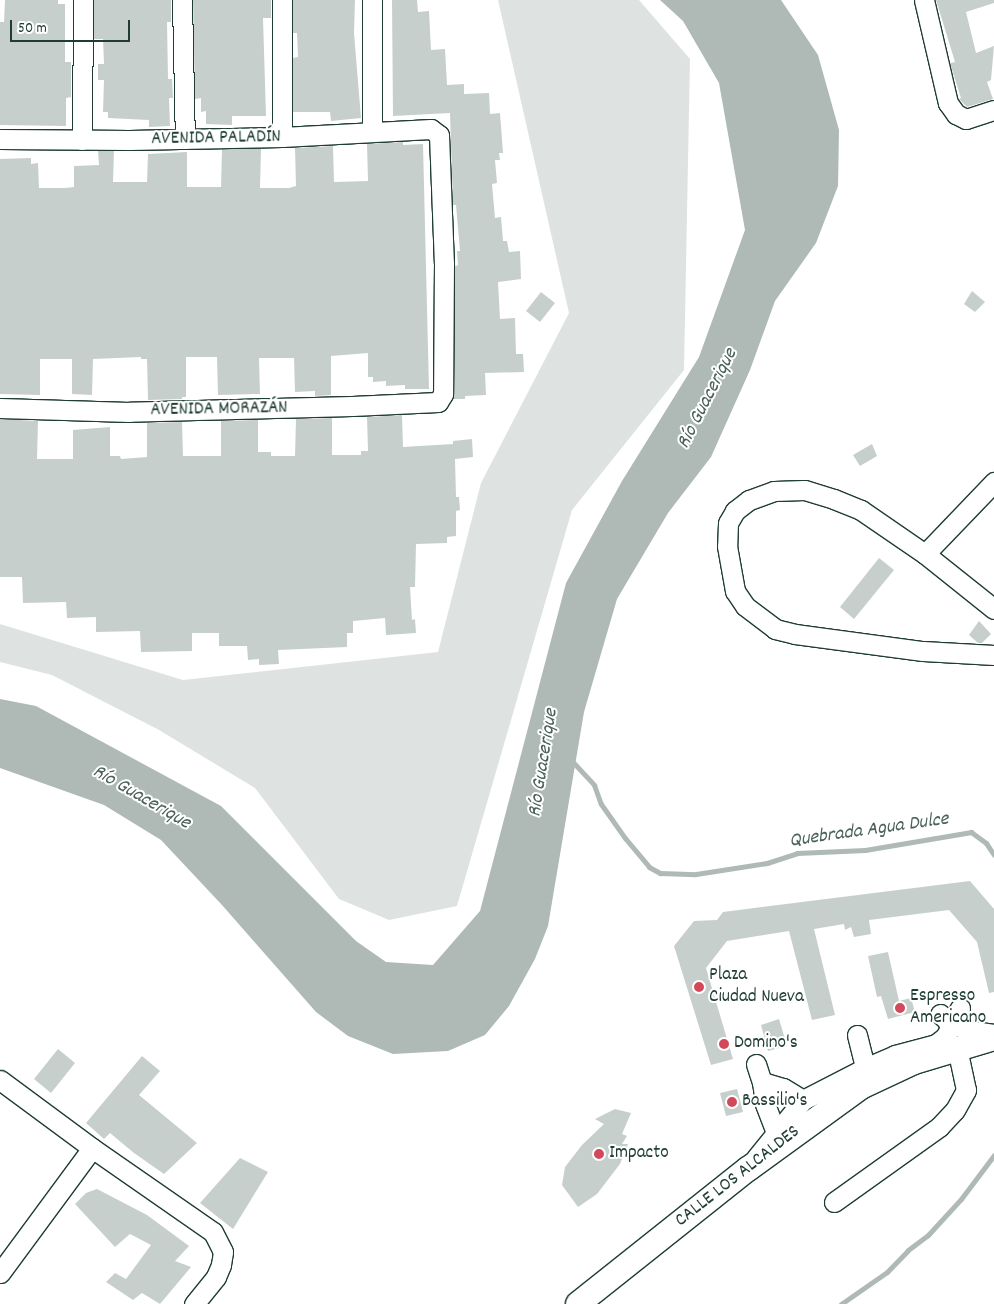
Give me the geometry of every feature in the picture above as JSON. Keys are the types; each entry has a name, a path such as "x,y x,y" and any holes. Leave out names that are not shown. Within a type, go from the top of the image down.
{"main road":[{"name":"CALLE LOS ALCALDES","path":"578,1304 748,1169 861,1087 914,1062 994,1038"}],"street":[{"path":"82,140 83,0"},
{"path":"182,0 185,139"},
{"path":"282,0 282,137"},
{"path":"372,0 372,132"},
{"path":"924,0 948,103 956,114 966,119 994,110"},
{"name":"AVENIDA PALADÍN","path":"0,139 82,140 282,137 432,128 439,135 442,181 443,394 438,402"},
{"name":"AVENIDA MORAZÁN","path":"0,408 129,412 438,402"},
{"path":"925,554 994,482"},
{"path":"994,609 925,554 861,510 804,490 774,491 749,500 735,511 728,523 728,546 735,591 745,606 775,629 795,634 923,651 994,655"},
{"path":"960,1008 954,1019 957,1025 972,1031 994,1034"},
{"path":"748,1169 803,1100 864,1068 895,1055 936,1044 945,1037 950,1028 947,1020 940,1014"},
{"path":"857,1035 864,1068"},
{"path":"834,1202 940,1127 955,1110 966,1090 957,1048"},
{"path":"776,1132 765,1104 759,1073 803,1100"},
{"path":"0,1080 92,1148 213,1232 220,1241 223,1252 221,1265 216,1277 194,1304"},
{"path":"0,1273 92,1148"}],"shaded area":[{"path":"498,0 639,0 690,59 684,370 572,510 457,906 389,920 339,899 255,788 159,730 52,675 0,662 0,624 183,680 438,652 481,483 569,313"}],"water":[{"name":"Río Guacerique","path":"660,0 781,0 818,55 839,130 838,186 816,243 775,301 750,370 711,457 668,513 617,599 584,712 548,926 535,959 509,1006 485,1035 448,1051 393,1054 348,1036 316,1012 222,905 161,840 104,805 0,768 0,699 36,706 221,806 356,941 386,962 433,965 480,911 566,583 622,481 699,357 745,230 719,83 683,21"}],"building":[{"path":"5,0 58,0 58,4 65,4 65,62 71,62 71,97 66,98 66,126 0,125 0,22 4,22"},
{"path":"94,0 171,0 171,22 167,22 168,79 172,79 173,98 169,98 170,126 149,127 149,120 108,118 108,112 103,112 104,80 98,80 98,64 104,64 103,39 94,39"},
{"path":"193,0 271,0 271,18 263,18 266,116 232,116 232,125 206,124 206,111 201,112 201,98 195,99"},
{"path":"293,0 355,0 354,33 361,118 331,121 330,112 293,112 293,58 298,57 297,33 293,33"},
{"path":"392,0 417,0 418,12 429,11 431,50 445,49 447,85 464,84 464,94 489,93 490,114 500,113 503,153 499,153 500,160 495,160 497,183 492,184 495,218 501,217 503,241 507,241 509,252 520,251 521,279 498,282 500,319 515,318 516,354 523,354 524,372 485,373 486,395 465,396 465,399 453,399 455,266 458,265 457,251 460,251 456,205 453,205 450,113 393,116"},
{"path":"936,0 994,0 994,3 966,12 976,53 994,46 991,80 987,82 993,99 967,107 959,99 961,98 950,63 955,62"},
{"path":"403,142 403,145 423,144 429,389 405,389 405,385 386,386 386,381 373,382 373,377 368,377 368,353 331,356 331,395 315,396 315,391 295,392 294,358 259,358 260,394 218,395 217,357 186,357 186,397 182,397 182,399 148,400 147,359 141,359 141,357 93,359 92,395 72,394 72,359 40,359 40,395 0,394 0,159 31,158 31,164 38,163 39,188 65,188 74,187 74,166 99,165 98,151 114,151 113,182 147,182 148,154 187,152 187,187 221,187 222,149 261,149 260,188 289,188 296,186 295,148 333,146 334,182 368,181 367,144"},
{"path":"972,291 985,302 975,312 964,304"},
{"path":"541,292 555,303 540,322 526,311"},
{"path":"402,415 403,447 453,444 453,441 472,439 473,457 455,459 456,497 459,497 460,510 456,511 456,536 447,537 447,543 416,544 415,587 410,587 412,620 415,619 416,633 386,635 385,618 353,621 353,633 347,633 347,647 278,650 279,664 259,665 259,659 248,660 247,646 219,646 219,633 192,633 192,651 141,652 140,631 96,632 96,617 67,618 66,602 23,603 22,577 0,577 0,419 38,421 37,459 73,459 73,430 110,427 110,456 120,456 121,459 147,457 147,423 182,422 183,456 221,456 221,421 258,420 258,452 271,452 271,456 295,456 296,419 332,418 332,455 361,455 361,451 368,451 367,417"},
{"path":"872,444 877,456 860,466 853,455"},
{"path":"879,558 894,570 854,619 840,607"},
{"path":"979,621 991,634 982,643 978,643 969,635"},
{"name":"Plaza Ciudad Nueva","path":"970,881 994,909 994,992 989,993 977,942 949,910 869,920 871,934 854,937 851,927 845,930 844,924 814,929 835,1015 812,1020 789,931 727,941 706,968 733,1059 711,1065 674,946 694,921 717,920 723,912"},
{"path":"888,952 899,1001 911,998 915,1012 888,1019 881,996 877,997 868,956"},
{"path":"779,1019 787,1046 768,1051 761,1025"},
{"path":"58,1049 75,1063 51,1093 34,1079"},
{"path":"142,1056 160,1071 139,1095 197,1143 164,1174 110,1133 104,1139 86,1123"},
{"name":"Bassilio's","path":"737,1089 743,1112 726,1116 720,1093"},
{"name":"Impacto","path":"615,1109 631,1113 622,1134 627,1136 622,1144 628,1144 620,1164 597,1194 578,1207 562,1185 565,1167 582,1145 604,1124 595,1119"},
{"path":"240,1158 268,1172 233,1229 200,1203"},
{"path":"97,1189 147,1215 189,1246 175,1261 191,1267 160,1304 142,1293 133,1300 106,1282 115,1273 126,1279 151,1245 130,1234 115,1247 75,1204 86,1193"}],"waterway":[{"name":"Quebrada Agua Dulce","path":"571,760 594,785 601,804 625,838 649,867 660,873 696,874 767,863 797,853 865,850 971,832 986,843 994,855"},
{"path":"841,1304 887,1272 908,1250 928,1235 961,1199 994,1155"}],"place":[{"name":"Plaza Ciudad Nueva","path":"699,987"},
{"name":"Espresso Americano","path":"900,1008"},
{"name":"Domino's","path":"724,1044"},
{"name":"Bassilio's","path":"732,1102"},
{"name":"Impacto","path":"599,1154"}]}
